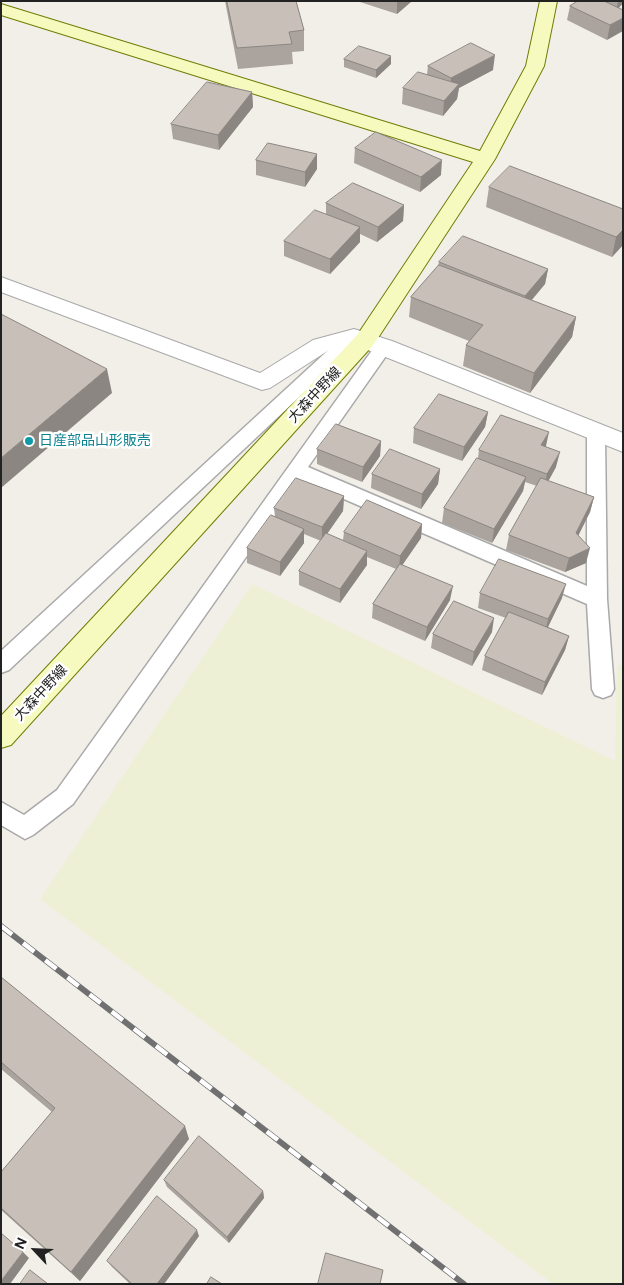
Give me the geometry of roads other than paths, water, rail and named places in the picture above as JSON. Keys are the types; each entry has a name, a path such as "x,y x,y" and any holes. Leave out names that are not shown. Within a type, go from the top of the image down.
{"main road":[{"name":"大森中野線","path":"1,736 368,340 485,158 535,66 549,1"},
{"path":"1,9 485,158"}],"street":[{"path":"1,284 262,382 321,345 368,340 596,434 623,443"}],"lane":[{"path":"1,812 25,828 65,797 296,470 368,340"},
{"path":"1,664 368,340"},
{"path":"596,434 597,599 603,689"},
{"path":"296,470 597,599"}],"railway":[{"path":"1,926 464,1284"}],"place":[{"name":"日産部品山形販売","path":"29,441"}]}
